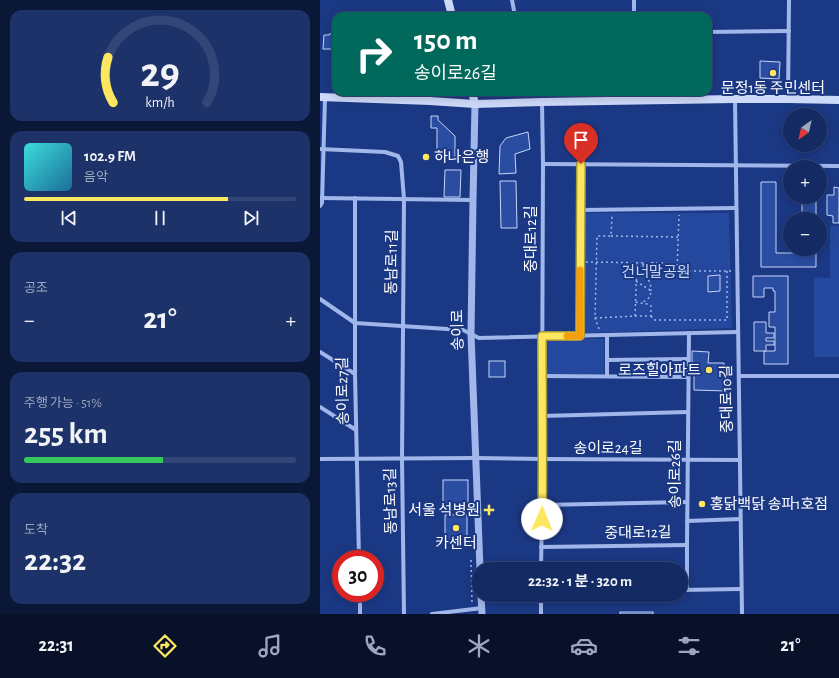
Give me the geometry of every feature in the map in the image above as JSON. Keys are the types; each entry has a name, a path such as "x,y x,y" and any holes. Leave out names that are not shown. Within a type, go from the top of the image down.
{"main road":[{"path":"448,0 451,12"},
{"name":"송이로","path":"473,96 475,104"},
{"path":"322,97 475,104 542,102 633,96 839,100"}],"street":[{"path":"512,0 514,12"},
{"path":"634,0 634,12"},
{"path":"788,99 789,0"},
{"path":"712,32 789,31"},
{"path":"320,206 322,203 322,97"},
{"name":"중대로10길","path":"735,99 742,614"},
{"name":"중대로12길","path":"541,562 543,459 542,102"},
{"name":"송이로","path":"475,104 471,334 480,562"},
{"name":"동남로11길","path":"322,149 385,152 398,156 401,162 404,199 403,326"},
{"path":"543,164 839,166"},
{"path":"580,336 581,164"},
{"path":"321,198 473,200"},
{"path":"355,198 355,323"},
{"path":"581,210 736,208"},
{"path":"320,299 355,323 463,330 479,338 738,332"},
{"name":"송이로27길","path":"355,323 356,460"},
{"path":"402,459 403,326"},
{"name":"송이로26길","path":"687,562 688,333"},
{"path":"606,376 607,335"},
{"path":"320,352 355,374"},
{"path":"607,360 688,359"},
{"path":"542,376 688,377"},
{"path":"738,376 839,376"},
{"path":"320,407 356,430"},
{"path":"542,416 688,412"},
{"name":"동남로13길","path":"320,459 356,460 476,458"},
{"name":"송이로24길","path":"476,458 740,460"},
{"name":"동남로13길","path":"402,459 404,614"},
{"path":"356,460 359,550"},
{"name":"중대로12길","path":"542,505 687,502"},
{"path":"687,521 740,519"},
{"name":"중대로12길","path":"541,547 687,545"},
{"path":"688,590 741,590"},
{"path":"360,602 360,614"},
{"path":"541,602 541,614"},
{"path":"432,614 482,611"}],"path":[{"path":"611,236 612,209"},
{"path":"677,271 679,209"},
{"path":"601,335 595,318 597,236 678,237"},
{"path":"580,262 663,262"},
{"path":"635,316 636,262"},
{"path":"653,262 653,271 737,271"},
{"path":"635,302 651,306 651,316 654,320 727,320 727,271"},
{"path":"636,272 648,279 651,284 650,296 642,303"},
{"path":"636,281 651,291"},
{"path":"595,318 651,316"}],"green space":[{"name":"건너말공원","path":"584,213 729,213 732,328 582,333"},
{"path":"830,226 839,226 839,357 814,357 814,277 830,278"},
{"path":"544,339 604,339 604,374 544,374"}],"building":[{"path":"332,34 332,49 323,49 324,35"},
{"path":"760,61 780,62 779,79 760,78"},
{"path":"431,116 438,116 438,120 455,136 455,160 437,159 437,128 431,128"},
{"path":"528,132 530,149 515,154 516,173 499,174 500,146 506,138"},
{"path":"445,170 461,170 460,197 444,197"},
{"path":"500,181 516,181 517,228 501,228"},
{"path":"761,182 776,182 776,253 783,253 783,256 816,256 816,267 761,267"},
{"path":"834,187 839,188 839,223 833,223 833,216 827,215 827,195 834,195"},
{"path":"802,204 816,204 816,212 802,212"},
{"path":"643,264 651,264 651,270 643,270"},
{"path":"720,275 720,291 708,292 708,276"},
{"path":"753,276 788,276 788,364 764,364 764,351 775,351 775,327 769,327 769,312 775,312 775,291 773,291 773,288 764,288 764,297 753,297"},
{"path":"754,322 766,322 766,333 774,333 774,338 766,338 766,341 774,341 774,345 766,345 766,351 754,351"},
{"name":"로즈힐아파트","path":"692,351 709,352 708,363 724,363 724,377 728,377 727,391 694,390 694,363 692,363"},
{"path":"489,361 505,361 505,377 489,377"},
{"path":"443,480 468,480 468,510 443,510"},
{"name":"카센터","path":"445,515 467,515 467,541 445,541"},
{"path":"620,612 653,612 653,614 620,614"}],"slow traffic":[{"path":"567,336 580,336 580,270"}],"place":[{"name":"문정1동 주민센터","path":"773,73"},
{"name":"하나은행","path":"426,157"},
{"name":"로즈힐아파트","path":"709,370"},
{"name":"홍닭백닭 송파1호점","path":"702,504"},
{"name":"서울 석병원","path":"489,510"},
{"name":"카센터","path":"456,528"}],"route":[{"path":"542,519 542,336 580,336 581,164"}]}
